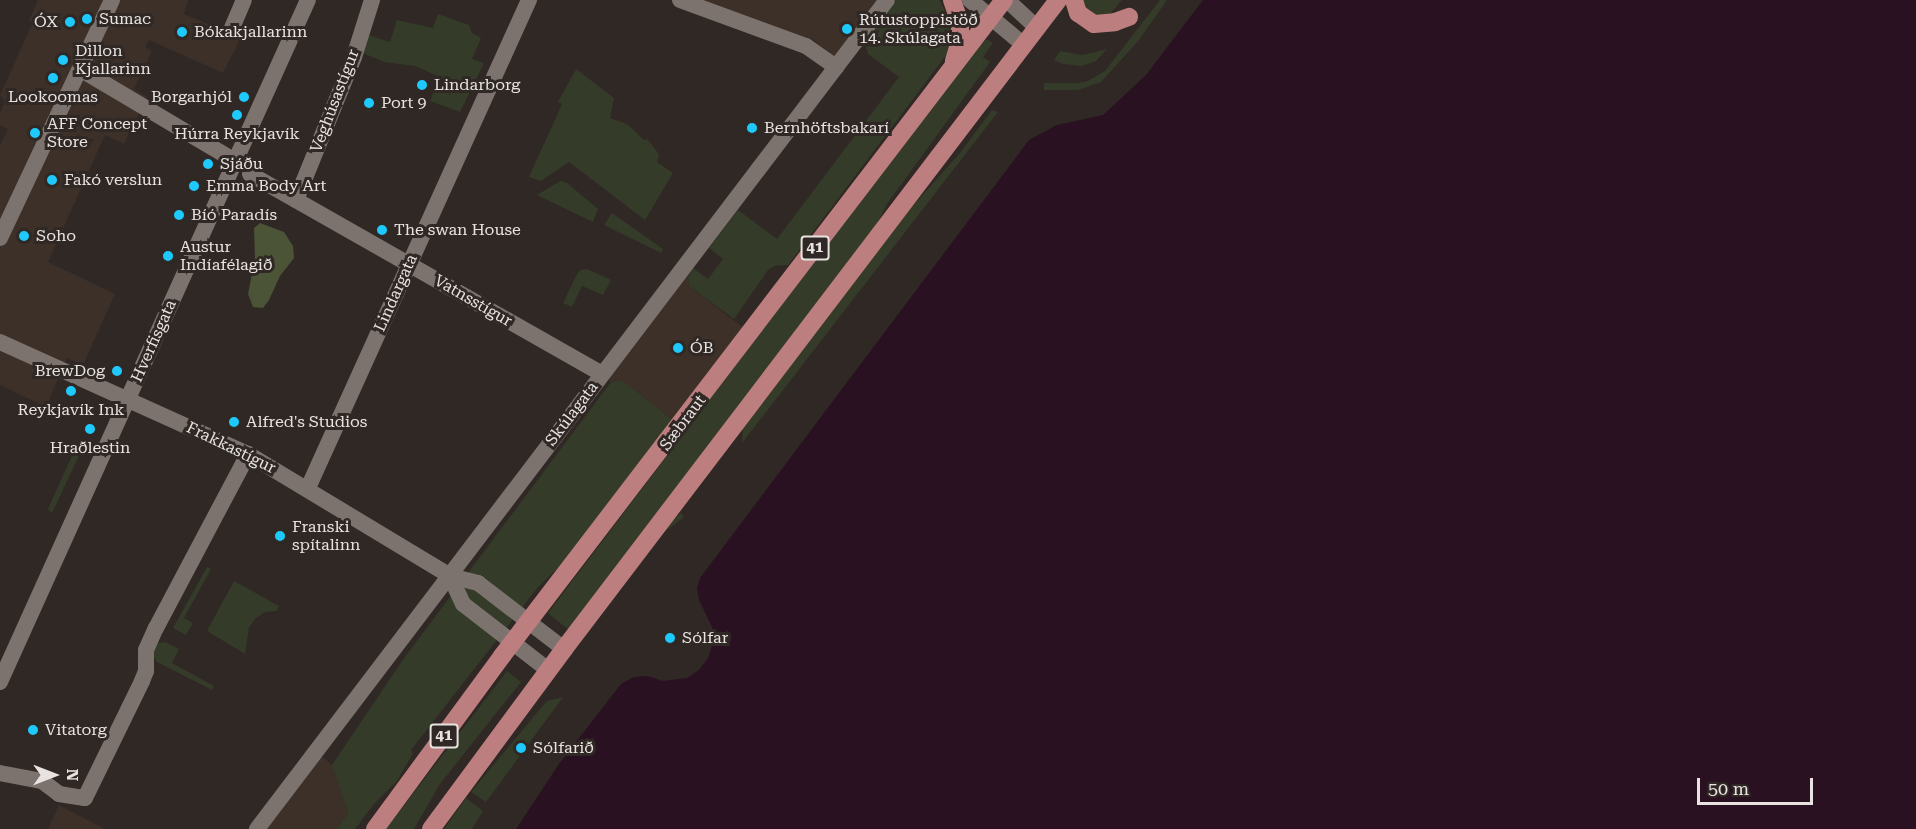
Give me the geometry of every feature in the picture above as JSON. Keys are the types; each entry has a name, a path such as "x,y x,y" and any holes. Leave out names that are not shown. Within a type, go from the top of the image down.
{"main road":[{"path":"950,71 960,41 959,17 952,0"},
{"name":"Sæbraut","path":"375,829 513,643 1005,0"},
{"path":"430,829 548,670 1058,0"},
{"path":"1074,0 1078,13 1094,24 1115,22 1129,17"}],"street":[{"path":"0,238 112,0"},
{"path":"232,28 244,0"},
{"name":"Hverfisgata","path":"0,682 308,0"},
{"name":"Veghúsastígur","path":"296,200 354,57 372,0"},
{"name":"Lindargata","path":"308,488 529,0"},
{"path":"682,0 806,46 836,67"},
{"name":"Skúlagata","path":"257,829 887,0"},
{"path":"970,0 1024,45"},
{"path":"1005,0 1038,28"},
{"path":"80,69 235,161"},
{"name":"Vatnsstígur","path":"250,174 602,374"},
{"name":"Frakkastígur","path":"0,342 248,454 308,488 450,576 478,583 564,649"},
{"path":"0,773 42,781 59,794 85,798 142,681 146,671 146,650 156,628 248,454"},
{"path":"450,576 464,604 548,670"}],"shaded area":[{"path":"38,0 188,0 184,14 241,38 223,73 149,40 145,47 152,51 134,89 147,97 124,144 105,135 48,262 115,294 83,365 67,358 46,407 0,385 0,146 8,129 0,125 0,113 5,101 0,95 33,22 29,20"},
{"path":"688,0 880,0 836,58 812,39"},
{"path":"1203,0 1916,0 1916,829 516,829 559,764 621,684 634,677 648,676 663,681 687,678 699,670 708,658 713,643 712,627 699,600 697,588 700,578 1029,140 1057,125 1103,115 1146,75"},
{"path":"693,268 688,278 689,286 757,338 688,429 674,421 623,381 611,382 602,374"},
{"path":"319,754 332,765 348,813 337,829 263,829"},
{"path":"59,805 105,829 48,829"}],"green space":[{"path":"896,0 940,0 951,25 956,26 950,50 788,265 774,266 768,270 734,319 689,286 688,278 693,268 708,279 723,259 709,248 738,210 777,239 899,77 868,54 865,43"},
{"path":"1080,0 1122,0 1110,14 1089,15"},
{"path":"1160,0 1167,0 1139,40 1101,82 1078,90 1044,90 1044,83 1078,83 1088,81 1105,71"},
{"path":"438,14 469,25 472,33 481,38 472,59 484,63 460,112 430,101 440,77 415,66 384,62 363,53 368,35 390,42 397,20 433,28"},
{"path":"987,39 993,43 983,57 990,62 887,204 875,228 570,631 548,613 974,51"},
{"path":"1107,49 1096,61 1082,66 1063,64 1054,60 1060,51 1082,55"},
{"path":"576,69 614,98 610,118 627,124 644,140 647,139 659,154 657,162 673,173 645,220 569,162 541,181 529,177 562,104 558,102"},
{"path":"992,110 998,112 742,443 743,426 885,237 960,153"},
{"path":"560,181 567,183 598,209 593,222 537,195"},
{"path":"612,213 663,249 661,253 604,225"},
{"path":"260,223 284,232 293,246 294,258 280,276 263,308 253,307 248,294 255,258 254,228"},
{"path":"587,269 611,280 603,295 582,286 572,307 563,303 577,274 580,270"},
{"path":"623,381 674,421 579,548 538,587 411,750 413,753 397,781 374,804 355,829 337,829 348,813 332,765 402,661 611,382"},
{"path":"79,446 82,449 52,513 48,509 76,447"},
{"path":"681,513 684,517 578,597 575,593"},
{"path":"207,567 211,569 184,618 193,623 186,635 173,628"},
{"path":"234,581 279,606 277,611 265,612 256,618 249,627 245,654 207,631"},
{"path":"165,642 179,649 172,663 214,686 212,690 157,662 154,657 154,647 157,643"},
{"path":"507,671 521,682 440,784 414,829 386,829"},
{"path":"563,697 486,802 471,792 547,701"},
{"path":"466,798 483,811 472,829 444,829"}],"place":[{"name":"Sumac","path":"87,19"},
{"name":"ÓX","path":"70,22"},
{"name":"Rútustoppistöð 14. Skúlagata","path":"847,29"},
{"name":"Bókakjallarinn","path":"182,32"},
{"name":"Dillon Kjallarinn","path":"63,60"},
{"name":"Lookoomas","path":"53,78"},
{"name":"Lindarborg","path":"422,85"},
{"name":"Borgarhjól","path":"244,97"},
{"name":"Port 9","path":"369,103"},
{"name":"Húrra Reykjavík","path":"237,115"},
{"name":"Bernhöftsbakarí","path":"752,128"},
{"name":"AFF Concept Store","path":"35,133"},
{"name":"Sjáðu","path":"208,164"},
{"name":"Fakó verslun","path":"52,180"},
{"name":"Emma Body Art","path":"194,186"},
{"name":"Bíó Paradís","path":"179,215"},
{"name":"The swan House","path":"382,230"},
{"name":"Soho","path":"24,236"},
{"name":"Austur Indíafélagið","path":"168,256"},
{"name":"ÓB","path":"678,348"},
{"name":"BrewDog","path":"117,371"},
{"name":"Reykjavík Ink","path":"71,391"},
{"name":"Alfred's Studios","path":"234,422"},
{"name":"Hraðlestin","path":"90,429"},
{"name":"Franski spítalinn","path":"280,536"},
{"name":"Sólfar","path":"670,638"},
{"name":"Vitatorg","path":"33,730"},
{"name":"Sólfarið","path":"521,748"}]}
